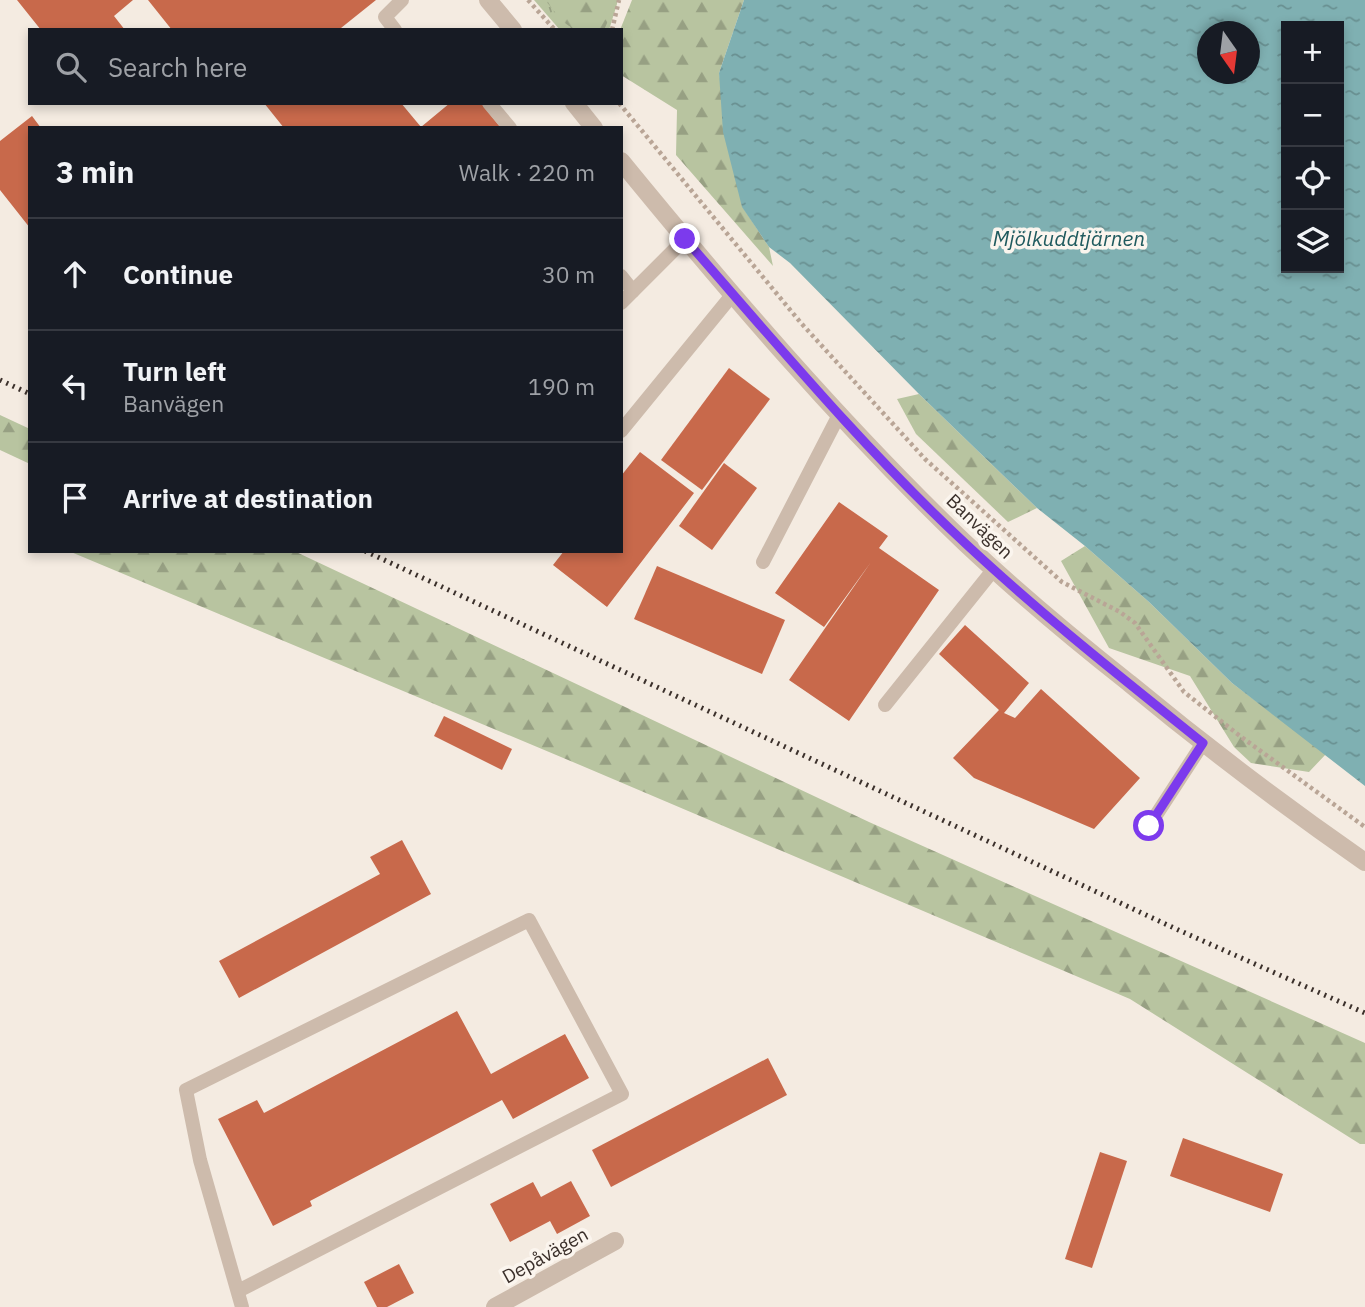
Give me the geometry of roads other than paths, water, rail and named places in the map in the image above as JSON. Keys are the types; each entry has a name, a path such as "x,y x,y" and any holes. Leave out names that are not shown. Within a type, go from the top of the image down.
{"street":[{"path":"488,0 511,28"},
{"path":"576,105 592,126"},
{"name":"Banvägen","path":"623,163 733,294 888,466 994,569 1052,622 1203,743 1365,862"},
{"name":"Depåvägen","path":"495,1307 615,1241"}],"lane":[{"path":"393,28 385,17 402,0"},
{"path":"491,105 508,126"},
{"path":"623,301 685,239"},
{"path":"623,278 633,291"},
{"path":"623,429 733,294"},
{"path":"763,562 840,413"},
{"path":"885,705 994,569"},
{"path":"1149,826 1203,743"},
{"path":"238,1291 622,1094 529,920 186,1090 200,1160 242,1307"}],"water":[{"name":"Mjölkuddtjärnen","path":"744,0 1365,0 1365,786 1232,683 1149,602 1037,508 919,394 790,263 769,247 742,207 723,132 719,73"}],"railway":[{"path":"0,380 28,393"},
{"path":"369,553 1174,928 1365,1013"}]}
